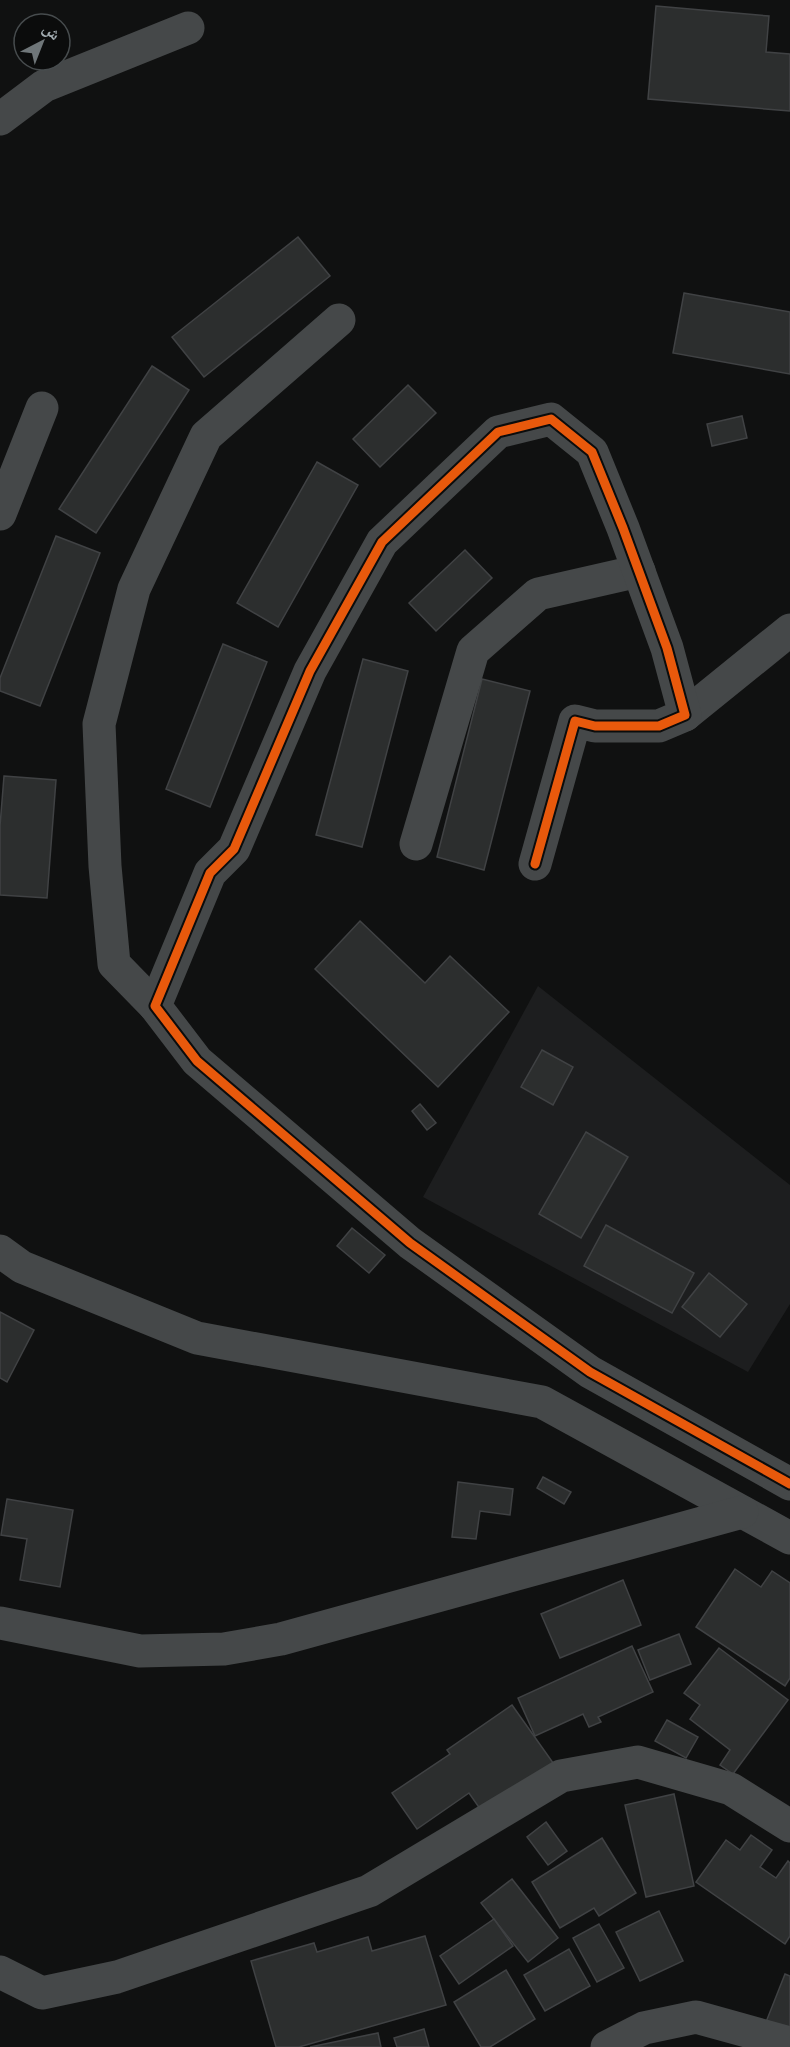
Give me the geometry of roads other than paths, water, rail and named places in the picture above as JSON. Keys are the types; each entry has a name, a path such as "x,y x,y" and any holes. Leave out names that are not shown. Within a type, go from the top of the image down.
{"street":[{"path":"0,119 44,86 188,28"},
{"path":"339,320 206,436 134,589 99,724 105,866 114,964 155,1006 197,1061 410,1243 590,1372 790,1484"},
{"path":"0,514 42,408"},
{"path":"155,1006 210,873 234,849 310,670 382,542 498,432 551,419 592,452 667,648 685,715"},
{"path":"416,844 473,651 538,594 639,571"},
{"path":"535,864 575,721 594,726 659,726 685,715 787,637"},
{"path":"0,1251 22,1267 197,1338 542,1402 790,1538"},
{"path":"0,1623 140,1651 224,1649 281,1639 742,1512"},
{"path":"0,1972 42,1993 117,1977 369,1891 561,1776 638,1762 731,1789 790,1826"},
{"path":"607,2047 644,2028 696,2017 790,2043"}]}
